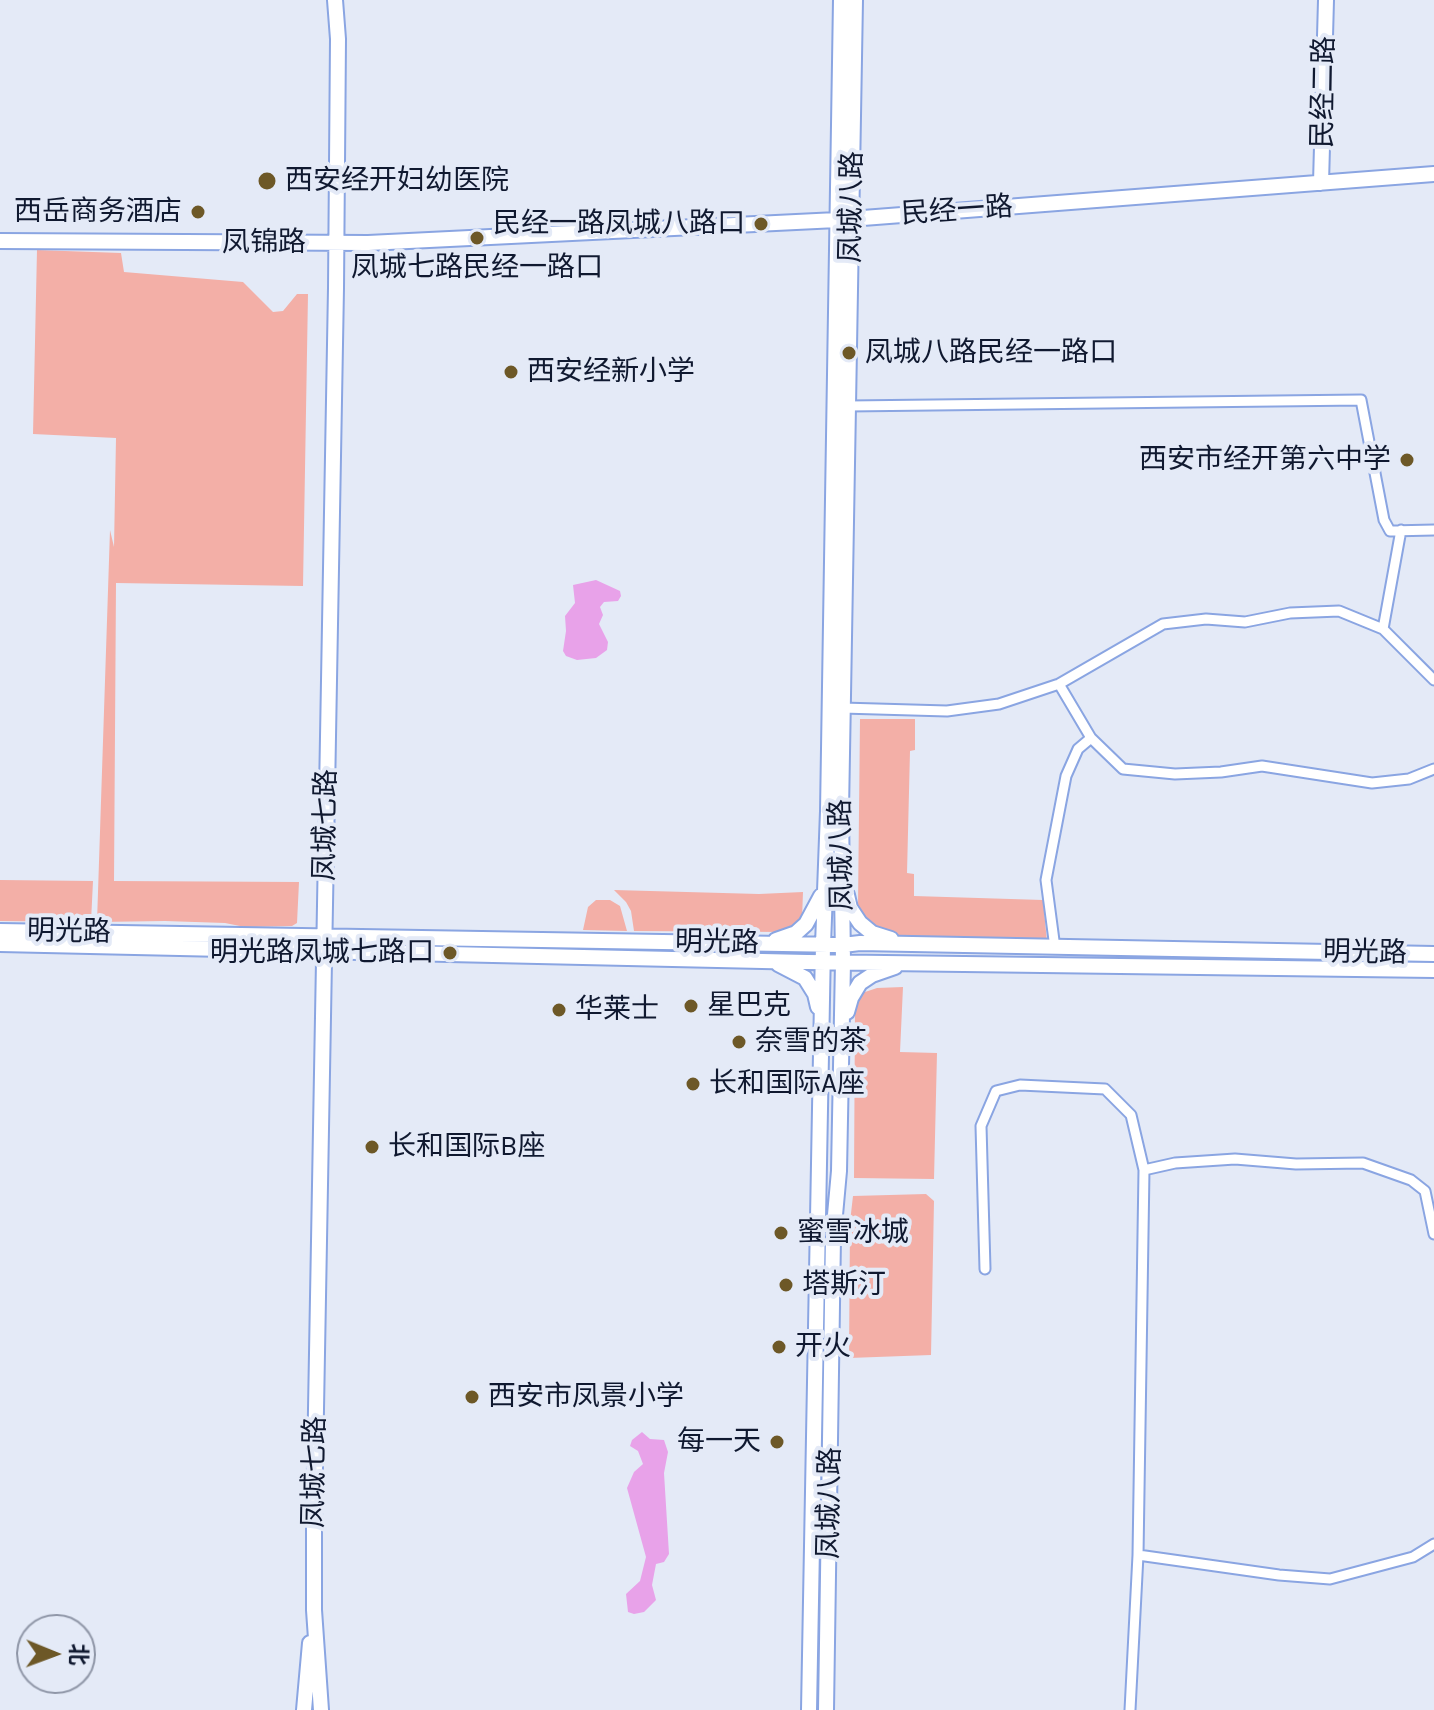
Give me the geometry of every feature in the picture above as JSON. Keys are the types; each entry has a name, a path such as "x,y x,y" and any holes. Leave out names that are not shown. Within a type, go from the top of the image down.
{"main road":[{"name":"凤城七路","path":"304,1710 314,1610 336,243 338,39 335,0"},
{"name":"凤城七路","path":"338,39 343,0"},
{"name":"凤城八路","path":"826,1710 833,1237 839,1171 842,1036 842,708 848,406 841,0"},
{"name":"凤城八路","path":"809,1710 823,945 844,219 855,0"},
{"name":"民经二路","path":"1321,183 1326,0"},
{"name":"民经一路","path":"336,243 844,219 1434,174"},
{"name":"凤锦路","path":"0,241 336,243"},
{"path":"762,944 784,939 806,924 820,900 826,876"},
{"path":"842,876 850,908 860,923 872,933 911,944"},
{"name":"明光路","path":"0,931 762,961 1434,970"},
{"name":"明光路","path":"0,944 860,943 1434,954"},
{"path":"762,961 788,967 811,985 818,1005 822,1037"},
{"path":"842,1036 851,998 860,983 880,972 911,963"},
{"name":"凤城七路","path":"314,1610 321,1710"}],"street":[{"path":"848,406 1361,400 1384,520 1390,531 1434,530"},
{"path":"1383,629 1401,530"},
{"path":"842,708 947,711 999,704 1059,684 1163,624 1206,619 1245,622 1290,613 1339,611 1383,629 1434,680"},
{"path":"1059,684 1091,738 1123,769 1175,774 1262,766 1372,783 1409,779 1434,769"},
{"path":"1055,948 1046,880 1066,776 1078,749 1091,738"},
{"path":"985,1269 981,1126 996,1091 1020,1085 1105,1089 1131,1115 1144,1170 1138,1555 1130,1710"},
{"path":"1144,1170 1175,1163 1235,1159 1296,1164 1363,1163 1411,1180 1425,1191 1434,1234"},
{"path":"1138,1555 1330,1579 1413,1557 1434,1544"}],"shaded area":[{"path":"37,250 121,253 124,272 243,282 273,312 283,311 297,294 308,294 303,586 116,583 114,881 299,882 297,923 292,926 97,922 116,438 33,434"},
{"path":"596,580 620,591 621,596 618,601 604,602 600,607 603,615 599,624 608,642 607,650 596,658 577,660 566,656 563,651 565,616 575,603 573,585"},
{"path":"860,719 915,719 915,750 910,751 907,873 914,874 914,896 1043,900 1047,942 887,940 860,925"},
{"path":"0,880 93,881 91,922 0,921"},
{"path":"614,890 759,894 803,892 802,919 794,928 783,932 634,931 631,911"},
{"path":"596,900 610,900 620,906 627,931 583,930 588,907"},
{"path":"903,987 900,1052 937,1053 934,1179 854,1178 855,1008 862,993 877,988"},
{"path":"926,1194 934,1201 931,1355 849,1358 853,1196"},
{"path":"642,1432 650,1439 664,1440 668,1452 664,1473 669,1554 664,1562 656,1564 652,1585 656,1600 644,1612 634,1614 628,1612 626,1594 640,1581 646,1557 627,1488 634,1472 643,1464 638,1451 630,1446"}],"place":[{"name":"西安经开妇幼医院","path":"267,181"},
{"name":"西岳商务酒店","path":"198,212"},
{"name":"民经一路凤城八路口","path":"761,224"},
{"name":"凤城七路民经一路口","path":"477,238"},
{"name":"凤城八路民经一路口","path":"849,353"},
{"name":"西安经新小学","path":"511,372"},
{"name":"西安市经开第六中学","path":"1407,460"},
{"name":"明光路凤城七路口","path":"450,953"},
{"name":"星巴克","path":"691,1006"},
{"name":"华莱士","path":"559,1010"},
{"name":"奈雪的茶","path":"739,1042"},
{"name":"长和国际A座","path":"693,1084"},
{"name":"长和国际B座","path":"372,1147"},
{"name":"蜜雪冰城","path":"781,1233"},
{"name":"塔斯汀","path":"786,1285"},
{"name":"开火","path":"779,1347"},
{"name":"西安市凤景小学","path":"472,1397"},
{"name":"每一天","path":"777,1442"}]}
